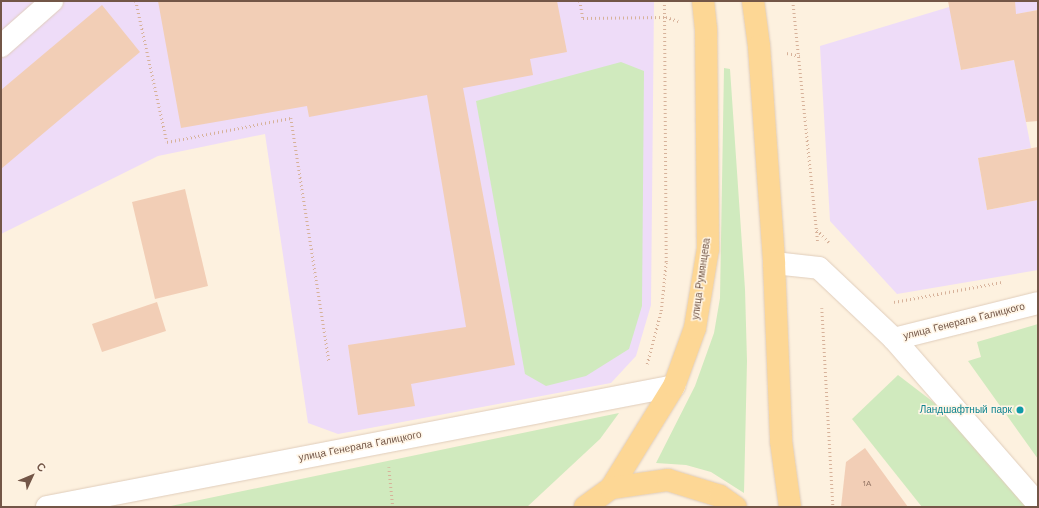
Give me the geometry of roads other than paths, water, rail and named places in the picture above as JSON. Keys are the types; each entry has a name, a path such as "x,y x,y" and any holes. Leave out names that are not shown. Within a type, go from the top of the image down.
{"main road":[{"name":"улица Румянцева","path":"611,488 674,386 695,328 708,249 706,29 703,1"},
{"path":"753,1 759,46 774,263 781,441 790,507"},
{"path":"585,507 611,488 668,480 720,496 736,507"}],"street":[{"path":"1,46 52,1"},
{"name":"улица Генерала Галицкого","path":"774,263 820,268 894,339 1038,303"},
{"path":"894,339 1038,504"},
{"name":"улица Генерала Галицкого","path":"47,507 674,386"}],"place":[{"name":"Ландшафтный парк","path":"1020,410"}]}
